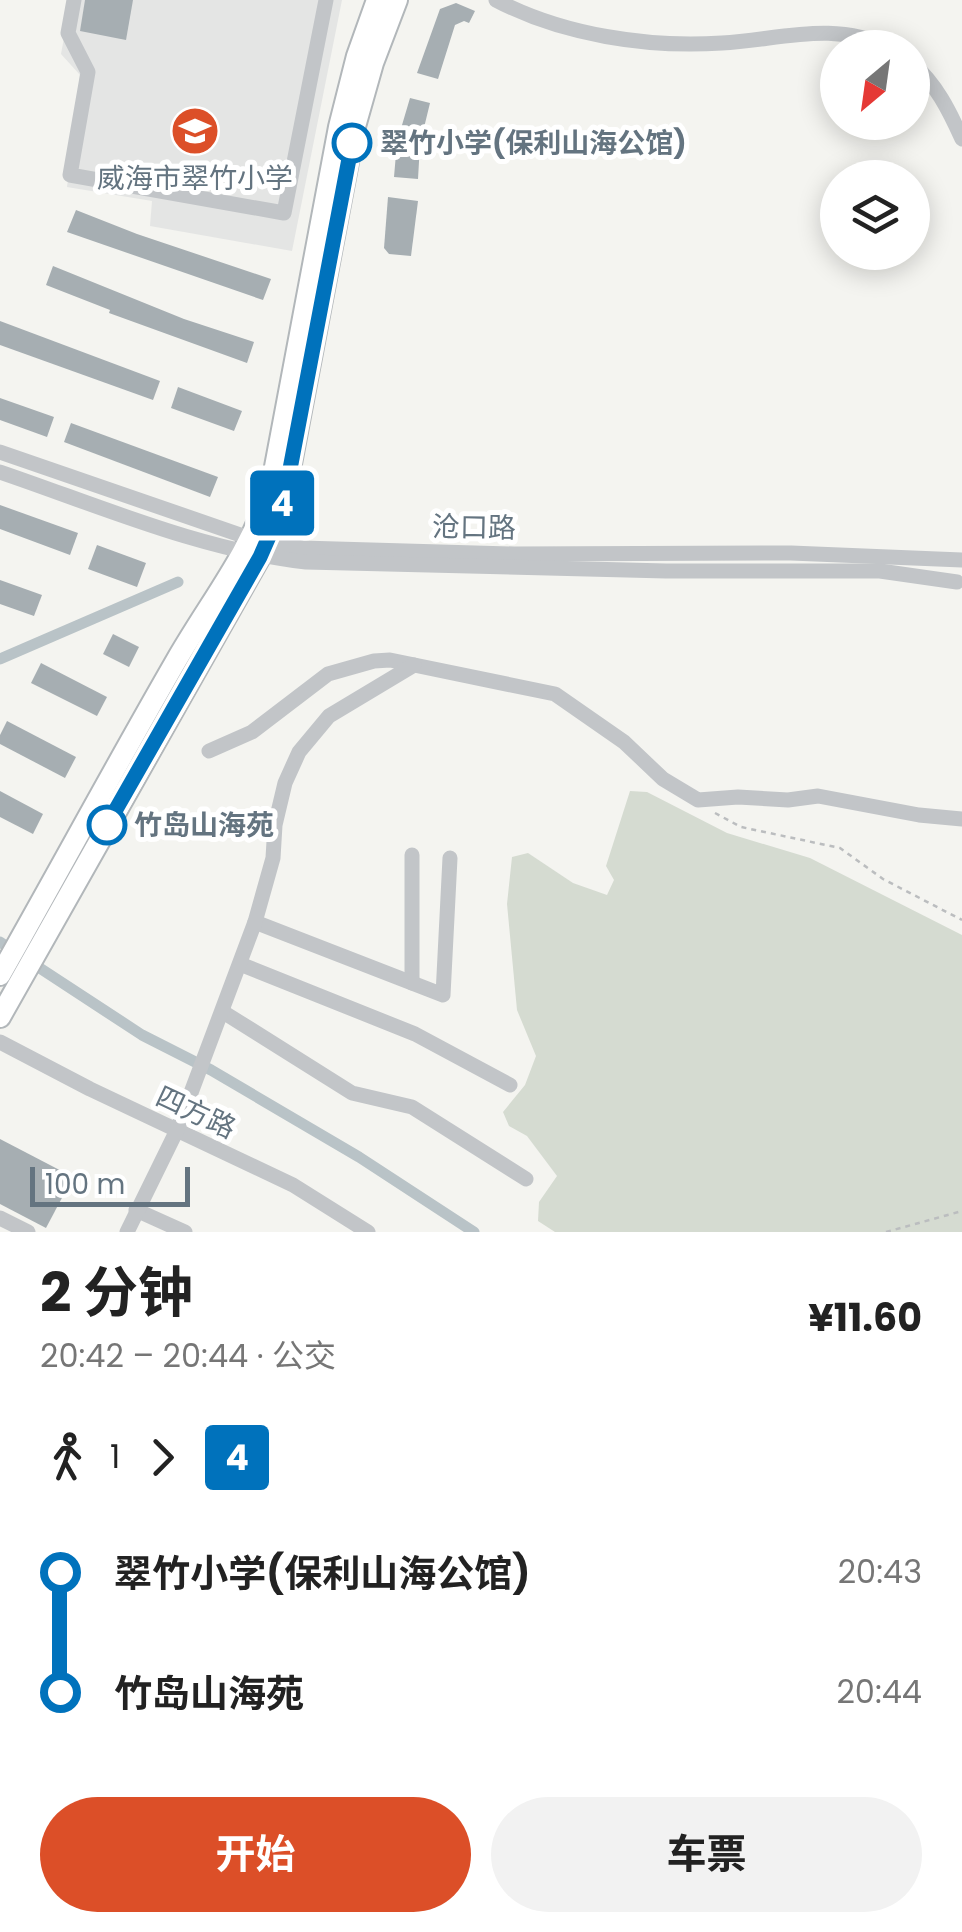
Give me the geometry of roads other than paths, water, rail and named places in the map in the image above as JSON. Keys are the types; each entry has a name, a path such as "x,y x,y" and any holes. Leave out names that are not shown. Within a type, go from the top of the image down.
{"main road":[{"path":"256,548 271,488 338,127 377,0"},
{"path":"0,1017 11,969 33,938 188,641 256,548 290,469 354,130 373,63 397,0"}],"street":[{"path":"74,0 68,33 88,72 70,175 284,213 326,0"},
{"path":"496,0 617,40 717,44 761,41 802,31 820,32"},
{"path":"930,80 962,139"},
{"name":"沧口路","path":"0,452 256,548 791,554 962,563"},
{"name":"沧口路","path":"0,472 174,532 306,562 880,571 960,584"},
{"path":"960,584 962,563"},
{"path":"209,751 252,732 328,674 374,661 414,665 555,694 624,742 663,779 698,800 818,796 962,819"},
{"path":"127,1232 206,1059 255,922 273,858 275,825 299,752 330,716 414,665"},
{"path":"412,855 412,983"},
{"path":"255,922 443,994 450,858"},
{"path":"240,964 415,1034 510,1085"},
{"path":"222,1012 352,1093 412,1107 526,1180"},
{"name":"四方路","path":"0,1042 292,1185 368,1232"},
{"path":"136,1210 185,1232"},
{"path":"0,1218 27,1232"}],"waterway":[{"path":"0,659 178,582"},
{"path":"0,942 142,1035 211,1070 359,1157 474,1232"}],"place":[{"name":"威海市翠竹小学","path":"195,131"},
{"name":"翠竹小学(保利山海公馆)","path":"352,143"},
{"name":"竹岛山海苑","path":"107,825"}]}
